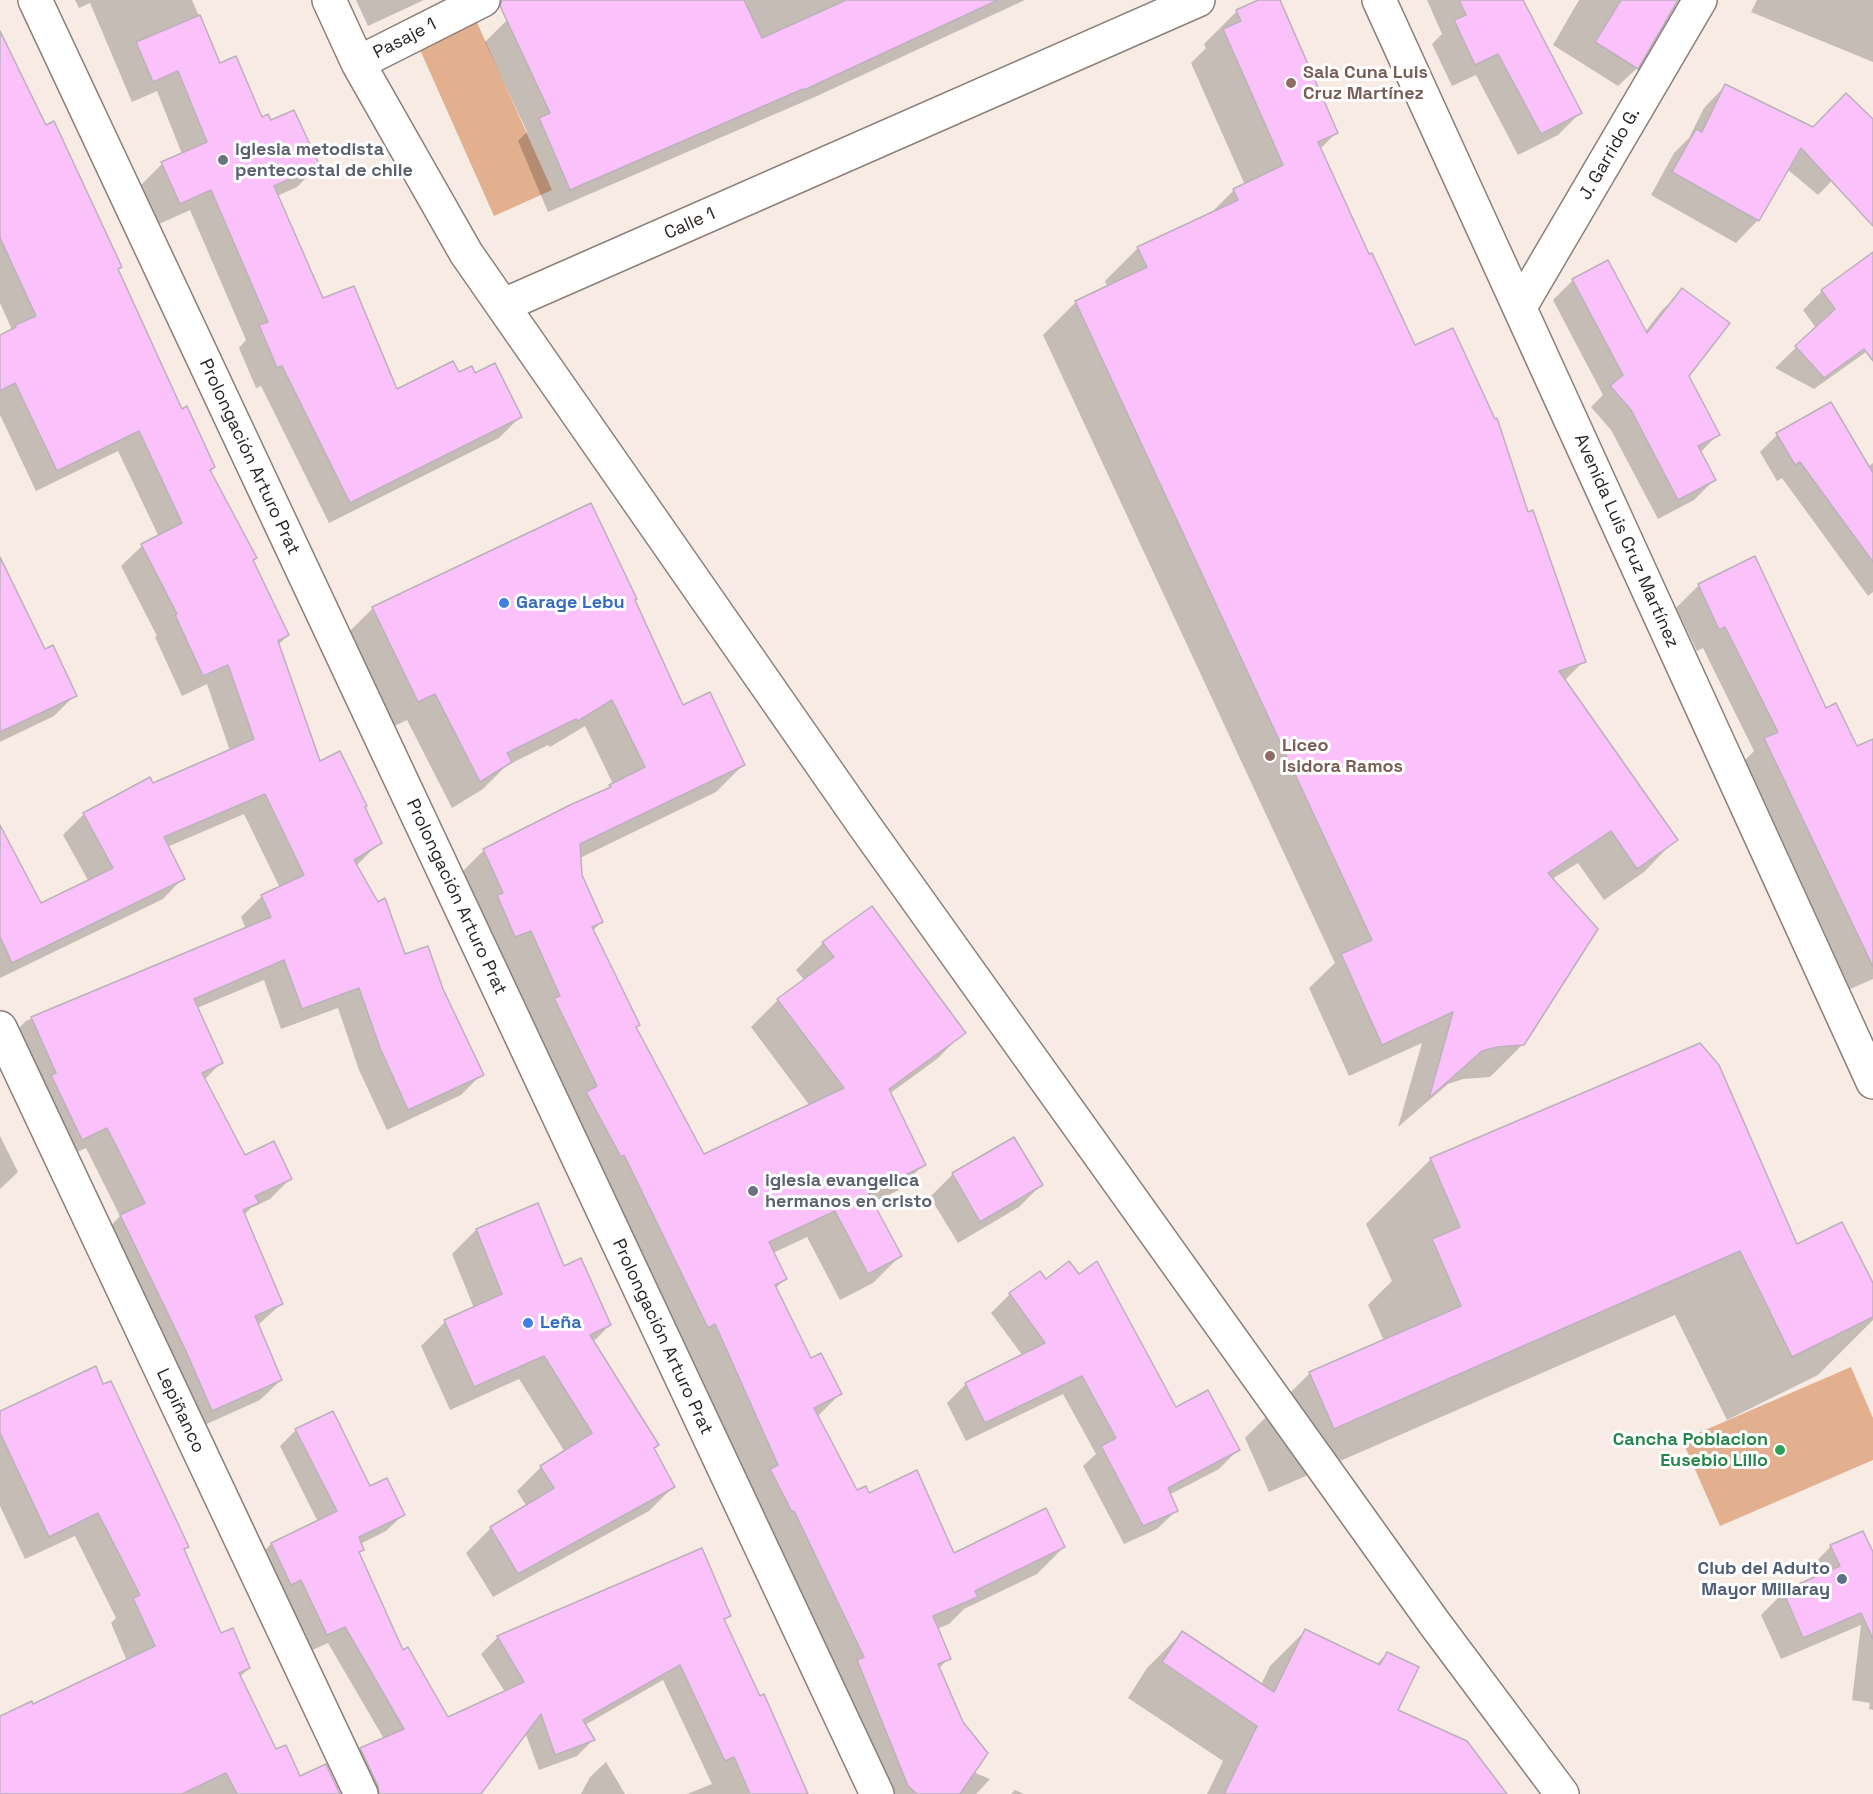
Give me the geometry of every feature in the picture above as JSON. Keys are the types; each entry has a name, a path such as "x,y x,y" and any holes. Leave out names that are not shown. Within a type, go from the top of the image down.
{"street":[{"name":"Prolongación Arturo Prat","path":"35,0 877,1794"},
{"path":"329,0 358,63 466,253 871,835 1435,1624 1562,1794"},
{"name":"Pasaje 1","path":"358,63 483,0"},
{"name":"Calle 1","path":"504,305 1198,0"},
{"name":"Avenida Luis Cruz Martínez","path":"1379,0 1873,1082"},
{"name":"J. Garrido G.","path":"1520,307 1700,0"},
{"name":"Lepiñanco","path":"0,1028 361,1794"}],"shaded area":[{"path":"475,18 552,190 494,216 417,43"},
{"name":"Cancha Poblacion Eusebio Lillo","path":"1851,1367 1873,1418 1873,1460 1720,1526 1682,1440"}],"building":[{"path":"502,0 744,0 762,38 846,0 998,0 804,90 570,190 539,118 550,113 500,6"},
{"name":"Liceo Isidora Ramos","path":"1258,0 1280,0 1338,133 1318,142 1369,254 1372,253 1415,345 1453,328 1495,419 1497,418 1528,512 1533,510 1586,662 1559,671 1678,840 1637,869 1611,831 1548,873 1598,929 1524,1045 1497,1047 1482,1051 1429,1098 1453,1012 1382,1045 1341,954 1372,940 1075,301 1147,267 1137,247 1238,200 1233,189 1283,165 1223,29 1241,21 1236,10"},
{"path":"1459,0 1523,0 1582,113 1541,134 1498,54 1475,65 1454,20 1466,15"},
{"path":"1621,0 1678,0 1638,69 1595,42"},
{"path":"200,15 220,63 236,56 262,117 268,114 271,120 294,110 320,166 274,186 323,298 354,286 397,389 453,361 459,372 472,366 475,373 495,363 522,417 350,503 282,366 277,368 259,325 268,322 211,190 180,204 161,162 207,142 178,71 153,82 136,42"},
{"path":"0,31 46,125 54,121 122,267 118,269 182,409 187,406 215,467 210,470 257,558 253,560 289,635 278,641 320,761 340,751 367,806 365,807 382,843 354,860 378,902 385,898 405,954 428,946 443,989 484,1075 408,1110 380,1048 359,988 302,1009 284,960 194,999 223,1063 202,1073 245,1155 274,1141 292,1179 255,1196 259,1203 243,1210 283,1304 255,1316 282,1380 212,1411 185,1349 120,1215 145,1203 107,1128 82,1140 51,1075 56,1073 31,1017 271,917 261,895 304,875 265,794 164,837 185,879 12,963 0,937 0,825 41,903 113,868 83,813 150,777 153,783 254,739 228,665 203,676 175,615 177,614 141,544 182,523 139,431 57,471 15,383 0,391 0,335 16,327 15,325 36,316 0,238"},
{"path":"1725,84 1813,127 1846,93 1873,119 1873,226 1801,148 1759,221 1672,172 1696,129 1702,132"},
{"path":"1873,252 1873,361 1864,349 1824,378 1795,346 1835,309 1821,290"},
{"path":"1608,260 1647,333 1682,288 1730,323 1689,376 1720,435 1698,446 1716,480 1678,500 1631,410 1610,386 1623,375 1572,279"},
{"path":"1831,402 1873,473 1873,562 1800,462 1795,465 1776,433"},
{"path":"591,503 637,599 635,600 683,705 710,692 745,765 580,844 582,875 603,922 592,927 640,1025 636,1027 704,1154 844,1088 777,999 834,957 822,942 872,906 966,1033 889,1089 926,1165 868,1193 902,1256 868,1274 835,1211 769,1242 787,1279 775,1285 811,1358 821,1353 842,1394 814,1408 857,1490 866,1486 869,1493 917,1470 954,1553 1046,1508 1065,1547 975,1591 978,1597 933,1616 951,1659 938,1664 963,1722 988,1753 960,1794 917,1794 908,1786 857,1660 864,1657 794,1511 792,1512 770,1469 778,1465 715,1324 708,1328 624,1155 621,1157 586,1092 597,1086 554,998 560,996 531,931 515,937 497,895 503,893 483,849 611,787 609,785 645,767 612,700 578,721 576,719 507,753 512,762 480,782 435,694 418,702 372,607"},
{"path":"1755,556 1826,708 1836,703 1857,746 1873,739 1873,967 1764,738 1778,732 1725,627 1719,630 1698,584"},
{"path":"0,557 45,649 53,645 77,696 0,732"},
{"path":"1700,1043 1719,1065 1797,1244 1842,1222 1873,1283 1873,1317 1792,1357 1740,1251 1334,1429 1309,1372 1461,1306 1432,1239 1460,1227 1430,1158"},
{"path":"1014,1137 1043,1185 980,1222 952,1173"},
{"path":"538,1203 564,1266 581,1258 611,1325 590,1335 659,1445 654,1448 675,1487 518,1574 490,1527 554,1488 540,1466 592,1433 544,1356 474,1387 444,1320 502,1294 476,1229"},
{"path":"1069,1261 1079,1274 1097,1261 1176,1407 1208,1390 1240,1450 1168,1488 1178,1511 1143,1526 1101,1446 1116,1438 1082,1376 985,1423 965,1383 1045,1343 1009,1293 1040,1271 1046,1279"},
{"path":"96,1366 103,1384 111,1381 189,1547 184,1549 221,1633 233,1628 250,1668 239,1673 276,1749 286,1745 300,1776 326,1764 340,1794 237,1794 226,1773 182,1794 0,1794 0,1716 32,1701 33,1704 155,1646 133,1598 140,1595 98,1513 49,1537 0,1433 0,1411"},
{"path":"333,1411 370,1486 387,1478 405,1515 359,1537 364,1550 359,1552 403,1650 408,1647 448,1717 524,1682 497,1636 702,1548 731,1616 724,1619 760,1696 764,1694 808,1794 750,1794 734,1757 725,1761 680,1665 583,1720 595,1740 555,1755 541,1714 481,1794 379,1794 378,1786 360,1748 404,1729 345,1627 327,1635 301,1580 291,1585 271,1543 337,1511 295,1429"},
{"name":"Club del Adulto Mayor Millaray","path":"1863,1531 1873,1552 1873,1639 1861,1613 1803,1638 1783,1591 1840,1566 1830,1545"},
{"path":"1305,1629 1380,1665 1387,1652 1419,1667 1398,1710 1467,1741 1507,1794 1224,1794 1257,1726 1162,1662 1182,1631 1274,1692"}],"place":[{"name":"Sala Cuna Luis Cruz Martínez","path":"1291,83"},
{"name":"iglesia metodista pentecostal de chile","path":"223,160"},
{"name":"Garage Lebu","path":"504,603"},
{"name":"Liceo Isidora Ramos","path":"1270,756"},
{"name":"iglesia evangelica hermanos en cristo","path":"753,1191"},
{"name":"Leña","path":"528,1323"},
{"name":"Cancha Poblacion Eusebio Lillo","path":"1780,1450"},
{"name":"Club del Adulto Mayor Millaray","path":"1842,1579"}]}
